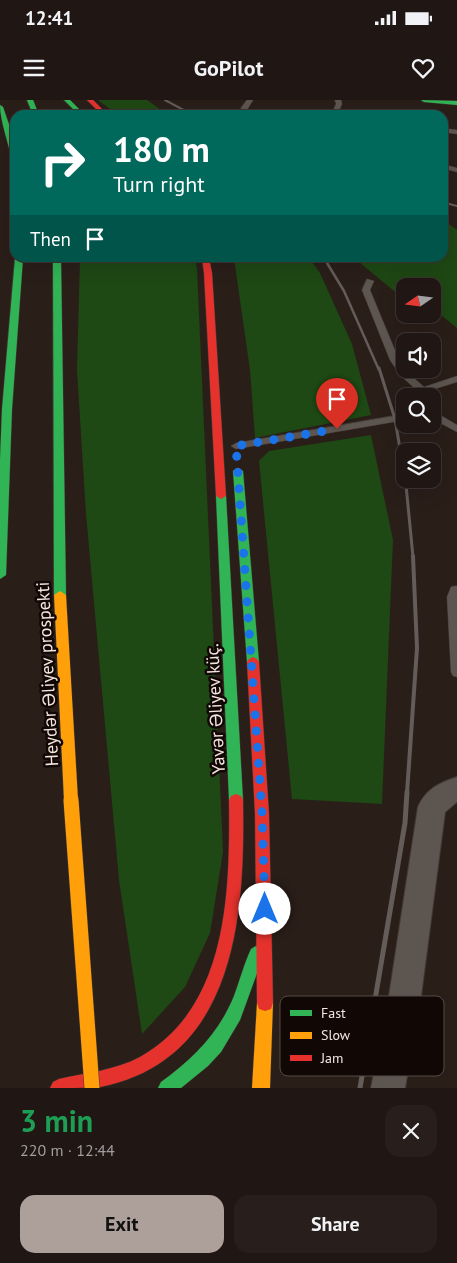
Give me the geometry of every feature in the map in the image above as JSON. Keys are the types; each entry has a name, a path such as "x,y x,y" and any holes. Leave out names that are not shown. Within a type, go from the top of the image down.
{"main road":[{"path":"67,100 77,110"},
{"path":"90,100 100,110"},
{"path":"424,100 457,103"},
{"path":"0,107 10,138"},
{"path":"0,115 7,125"},
{"path":"0,576 7,419 19,262"},
{"name":"Heydər Əliyev prospekti","path":"57,262 60,585 87,1086"},
{"name":"Yavər Əliyev küç.","path":"60,1088 87,1086 147,1063 169,1048 188,1026 202,1005 216,974 228,938 234,896 237,802 226,574 208,273 205,262"},
{"path":"59,422 69,314"},
{"path":"236,441 262,812 265,995 261,1088"},
{"path":"166,1088 207,1058 224,1037 238,1013 265,924"},
{"path":"87,1086 97,1088"}],"street":[{"path":"404,996 432,807 443,794 457,789"}],"lane":[{"path":"370,281 366,290 394,360 400,370 420,388"},
{"path":"437,388 457,379"},
{"path":"236,441 396,419"},
{"path":"441,421 457,429"},
{"path":"457,590 455,590 453,597 457,672"}],"green space":[{"path":"98,100 147,100 161,110 111,110"},
{"path":"448,224 457,230 457,328 441,315 441,278 396,278 396,293 359,262 448,262"},
{"path":"80,262 196,262 223,852 210,933 185,987 142,1034 119,880 86,514 77,370"},
{"path":"235,262 312,262 320,273 352,344 371,415 255,438 250,370"},
{"path":"371,435 393,540 382,804 292,799 259,461 269,451"}],"railway":[{"path":"165,100 184,110"},
{"path":"448,204 457,206"},
{"path":"326,262 344,291 379,370"},
{"path":"379,368 395,419 406,485 413,557"},
{"path":"407,793 417,648 413,556"},
{"path":"376,996 405,823 407,792"},
{"path":"360,1088 362,1076"}],"traffic: fast":[{"path":"30,100 34,110"},
{"path":"67,100 77,110"},
{"path":"424,100 457,103"},
{"path":"0,107 10,136"},
{"path":"0,575 7,409 19,262"},
{"path":"57,262 60,595"},
{"path":"238,471 253,662"},
{"path":"221,496 236,800"},
{"path":"167,1088 202,1060 225,1031 242,997 256,954"}],"traffic: slow":[{"path":"60,595 71,800"},
{"path":"71,800 92,1088"},
{"path":"261,1088 265,1003"}],"traffic: jam":[{"path":"90,100 100,110"},
{"path":"206,262 221,496"},
{"path":"253,662 262,814 265,1003"},
{"path":"59,1088 115,1075 147,1062 176,1040 199,1012 215,981 226,946 232,909 235,871 236,800"}],"route":[{"path":"265,909 262,812 236,446 337,429"}]}
